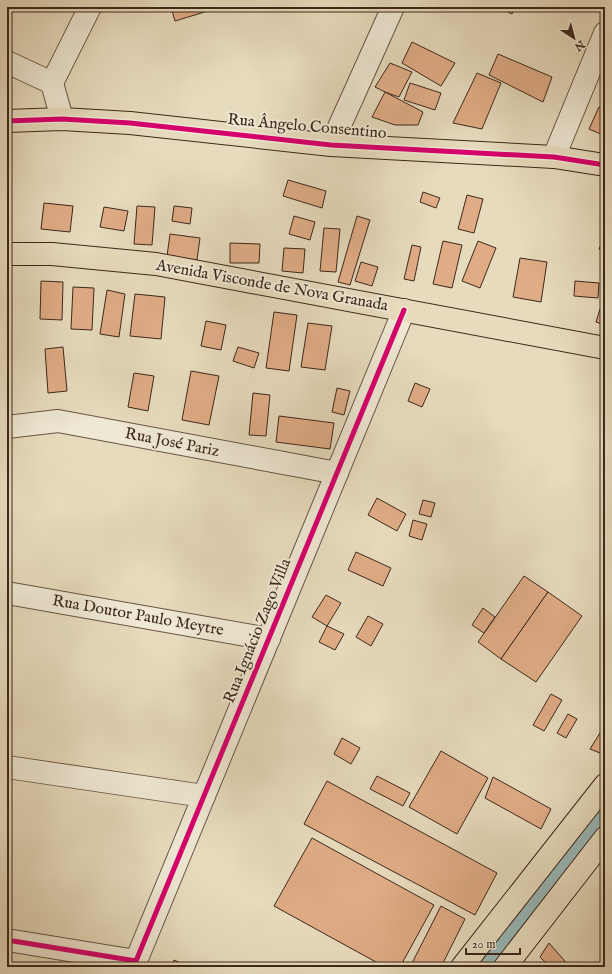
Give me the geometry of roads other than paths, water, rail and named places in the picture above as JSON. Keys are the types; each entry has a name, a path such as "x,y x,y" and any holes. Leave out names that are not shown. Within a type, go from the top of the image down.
{"main road":[{"name":"Rua Ângelo Consentino","path":"7,121 62,119 130,123 332,145 554,157 605,165"},
{"name":"Avenida Visconde de Nova Granada","path":"7,254 52,254 156,264 605,348"},
{"path":"462,967 605,785"},
{"path":"505,967 605,838"}],"street":[{"path":"62,119 52,83 90,7"},
{"path":"332,145 393,7"},
{"path":"554,157 605,33"},
{"path":"7,62 52,83"},
{"name":"Rua Ignácio Zago Villa","path":"7,940 136,961 404,310"},
{"name":"Rua José Pariz","path":"7,427 58,421 337,473"},
{"name":"Rua Doutor Paulo Meytre","path":"7,593 269,638"},
{"path":"7,767 204,796"}],"waterway":[{"path":"480,967 605,811"}]}
